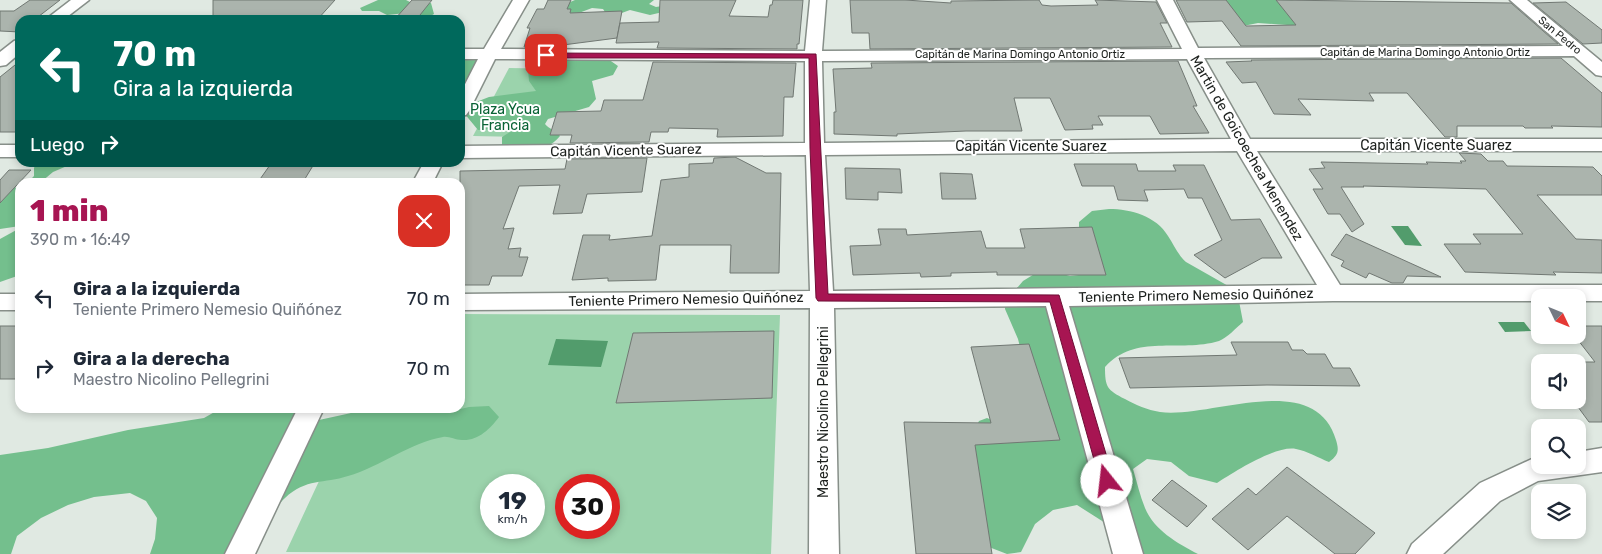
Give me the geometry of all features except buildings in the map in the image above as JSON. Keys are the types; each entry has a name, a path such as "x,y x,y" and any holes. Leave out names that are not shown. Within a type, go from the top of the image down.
{"street":[{"path":"60,15 81,0"},
{"path":"465,101 521,0"},
{"name":"Maestro Nicolino Pellegrini","path":"818,0 813,56 822,298 824,554"},
{"name":"Martin de Goicoechea Menendez","path":"1165,0 1191,53 1242,145 1333,293"},
{"name":"San Pedro","path":"1518,0 1602,71"},
{"path":"0,42 15,44"},
{"path":"0,61 15,48"},
{"name":"Capitán de Marina Domingo Antonio Ortiz","path":"465,54 813,56 1579,51"},
{"name":"Capitán Vicente Suarez","path":"465,152 1242,145 1602,144"},
{"path":"0,151 15,151"},
{"name":"Teniente Primero Nemesio Quiñónez","path":"465,302 822,298 1054,298 1333,293 1602,293"},
{"path":"1054,298 1128,554"},
{"path":"0,302 15,302"},
{"path":"240,554 309,413"},
{"path":"1586,463 1602,460"},
{"path":"1422,554 1490,492 1531,472"}],"green space":[{"path":"378,0 406,0 414,4 431,3 434,14 407,15 406,13 387,15 379,11 362,11 360,8"},
{"path":"575,0 654,0 649,4 656,7 662,6 663,12 650,15 630,10 619,14 607,15 603,9 592,8 571,16 563,5"},
{"path":"1224,0 1294,0 1288,3 1301,26 1258,23 1243,26"},
{"path":"465,54 485,62 481,87 471,104 489,97 536,91 529,81 528,69 541,62 555,58 578,56 608,59 618,66 613,75 592,81 596,99 589,107 548,119 545,124 560,136 548,146 541,149 525,150 502,145 502,137 516,126 505,122 492,129 478,130 465,114"},
{"name":"Plaza Ycua Francia","path":"509,68 568,69 516,137 473,136"},
{"path":"65,167 53,172 46,178 32,178 34,176 34,168"},
{"path":"15,188 15,227 0,229 0,193"},
{"path":"1109,209 1134,212 1157,223 1186,262 1230,287 1239,301 1243,322 1219,341 1204,344 1144,347 1130,350 1117,357 1105,367 1108,387 1119,396 1137,405 1160,412 1181,412 1259,402 1284,401 1307,406 1324,418 1336,440 1337,452 1335,457 1329,462 1296,449 1278,451 1255,460 1217,483 1189,476 1171,462 1147,459 1133,469 1145,508 1154,523 1174,540 1198,554 1119,554 1110,526 1077,505 1053,510 1035,524 1021,552 1007,554 963,537 963,452 979,421 987,418 1018,431 1022,355 1018,339 1005,309 1005,302 1023,281 1036,273 1052,271 1070,276 1096,273 1079,233 1079,222 1092,211"},
{"path":"15,231 15,277 0,282 0,239"},
{"path":"465,314 780,315 771,554 286,552 351,413 465,413"},
{"path":"489,406 499,417 488,430 473,439 459,440 445,437 431,440 407,449 360,472 300,487 279,504 270,517 254,554 150,554 155,539 157,518 146,501 130,493 94,497 68,505 41,518 17,536 11,554 0,554 0,455 48,448 128,430 204,418 213,413 295,413 294,415 319,420 351,413 465,413 465,408"}],"shaded area":[{"path":"1391,226 1408,226 1422,246 1405,245"},
{"path":"1498,322 1524,322 1531,331 1505,332"},
{"path":"556,339 608,341 601,367 548,365"}],"route":[{"path":"546,55 813,56 822,298 1054,298 1107,481"}]}
